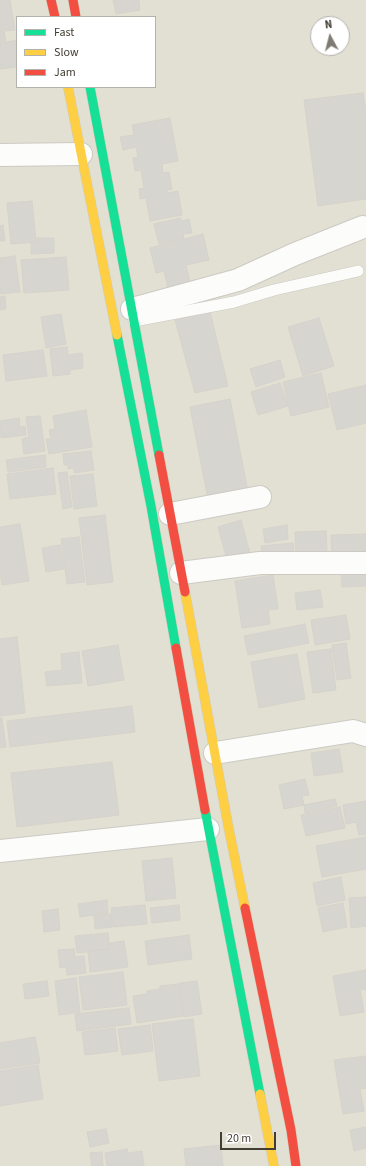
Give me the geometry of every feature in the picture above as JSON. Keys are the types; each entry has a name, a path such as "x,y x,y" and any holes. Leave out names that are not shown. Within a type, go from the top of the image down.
{"main road":[{"path":"51,0 55,16"},
{"path":"73,0 76,16"},
{"path":"68,88 151,506 208,829 274,1166"},
{"path":"90,88 215,753 291,1130 296,1166"}],"street":[{"path":"0,155 81,154"},
{"path":"133,315 238,280 295,254 363,227"},
{"path":"170,514 260,497"},
{"path":"181,573 260,563 366,563"},
{"path":"215,753 353,731 366,736"},
{"path":"0,851 208,829"}],"lane":[{"path":"133,315 234,302 274,290 358,271"}],"shaded area":[{"path":"0,0 366,0 366,1166 0,1166"}],"building":[{"path":"0,0 10,0 15,30 4,31 6,42 16,40 16,67 0,69"},
{"path":"113,0 139,0 140,10 116,14"},
{"path":"363,93 366,112 366,199 318,206 304,100"},
{"path":"170,118 178,161 162,164 163,173 169,172 172,189 167,190 167,193 178,191 182,215 150,221 146,198 140,199 139,189 144,188 141,170 135,171 133,158 138,157 136,147 123,150 120,137 134,135 132,125"},
{"path":"32,201 36,242 11,244 7,203"},
{"path":"180,218 181,221 189,219 192,233 183,234 184,238 159,244 154,224"},
{"path":"3,225 5,241 0,241 0,226"},
{"path":"203,234 209,260 186,265 191,287 169,292 164,271 156,273 150,248"},
{"path":"37,238 54,238 54,253 31,254 31,243 37,242"},
{"path":"15,256 20,292 0,294 0,258"},
{"path":"66,257 69,290 24,293 21,260"},
{"path":"5,296 6,309 0,310 0,297"},
{"path":"210,312 228,386 195,393 175,320"},
{"path":"61,314 66,344 46,348 41,317"},
{"path":"319,318 334,366 303,376 288,327"},
{"path":"67,347 68,355 82,353 83,368 70,370 70,374 53,376 50,349"},
{"path":"43,350 47,376 6,381 3,355"},
{"path":"280,360 285,377 256,387 250,369"},
{"path":"321,373 329,407 291,416 283,382"},
{"path":"280,383 288,406 258,415 251,392"},
{"path":"366,385 366,423 337,430 328,394"},
{"path":"230,399 248,492 208,499 190,407"},
{"path":"86,410 92,447 49,454 46,439 51,439 49,430 55,429 53,416"},
{"path":"40,416 45,451 24,454 22,439 29,437 26,417"},
{"path":"19,418 20,427 25,426 26,435 1,438 0,421"},
{"path":"91,451 94,470 74,473 74,468 68,469 68,465 64,465 63,454"},
{"path":"45,455 46,467 8,472 6,460"},
{"path":"53,468 56,494 10,499 7,474"},
{"path":"67,472 72,507 63,509 58,473"},
{"path":"93,474 97,506 74,509 70,476"},
{"path":"105,515 113,582 87,585 79,518"},
{"path":"241,520 252,561 229,567 218,527"},
{"path":"20,524 29,581 2,585 0,572 0,527"},
{"path":"287,525 288,539 265,543 263,529"},
{"path":"326,531 327,552 296,554 295,532"},
{"path":"366,534 366,558 332,560 331,535"},
{"path":"79,537 85,582 67,584 61,539"},
{"path":"293,543 294,557 263,561 261,546"},
{"path":"60,545 64,569 46,572 42,548"},
{"path":"366,568 366,586 342,587 341,569"},
{"path":"273,575 278,609 268,610 270,624 242,628 235,581"},
{"path":"320,590 323,607 297,610 295,593"},
{"path":"346,615 350,639 315,645 311,620"},
{"path":"305,624 309,643 248,655 244,636"},
{"path":"17,637 25,713 0,716 0,639"},
{"path":"346,643 351,678 337,680 332,645"},
{"path":"118,645 124,680 88,686 82,651"},
{"path":"331,649 336,690 313,693 307,652"},
{"path":"79,652 82,683 47,686 45,672 62,670 61,654"},
{"path":"297,654 305,699 259,708 251,662"},
{"path":"132,706 135,732 10,747 7,721"},
{"path":"0,718 2,718 6,747 0,748"},
{"path":"339,749 343,772 314,776 311,753"},
{"path":"112,762 119,815 17,827 11,773"},
{"path":"305,779 309,795 302,796 304,805 284,809 279,785"},
{"path":"335,799 337,806 305,813 304,805"},
{"path":"366,801 366,834 359,835 356,822 346,824 343,805"},
{"path":"340,807 345,828 306,836 301,815"},
{"path":"366,837 366,869 322,877 316,846"},
{"path":"172,858 176,898 146,901 142,861"},
{"path":"341,877 345,900 317,906 313,883"},
{"path":"366,897 366,926 351,928 349,898"},
{"path":"107,900 108,913 80,917 78,904"},
{"path":"343,903 347,927 323,932 318,908"},
{"path":"145,905 147,924 113,927 111,908"},
{"path":"179,905 180,920 152,923 150,908"},
{"path":"58,909 60,930 44,932 42,911"},
{"path":"111,914 112,927 95,929 94,916"},
{"path":"108,933 110,949 77,953 75,936"},
{"path":"189,935 192,959 148,965 145,941"},
{"path":"124,941 128,967 90,972 88,951 110,949 110,943"},
{"path":"74,949 75,957 84,956 86,973 67,975 66,967 60,968 58,950"},
{"path":"366,970 366,989 360,990 364,1012 340,1016 333,976"},
{"path":"123,972 127,1005 83,1010 79,977"},
{"path":"76,978 80,1012 59,1015 55,981"},
{"path":"47,981 49,996 25,999 23,984"},
{"path":"197,981 202,1014 184,1017 180,983"},
{"path":"179,984 183,1016 137,1023 133,996 147,994 147,991 160,989 160,986"},
{"path":"129,1008 131,1024 77,1031 75,1014"},
{"path":"193,1019 200,1076 159,1081 152,1024"},
{"path":"150,1025 153,1051 122,1055 118,1029"},
{"path":"115,1028 118,1051 85,1055 82,1032"},
{"path":"35,1037 40,1063 0,1069 0,1043"},
{"path":"366,1056 366,1088 360,1089 364,1111 343,1114 334,1060"},
{"path":"38,1065 43,1099 0,1106 0,1071"},
{"path":"366,1127 366,1148 354,1151 350,1130"},
{"path":"106,1129 109,1143 90,1147 87,1132"},
{"path":"221,1145 223,1166 186,1166 184,1149"},
{"path":"127,1149 128,1153 142,1151 144,1166 107,1166 105,1153"},
{"path":"102,1152 103,1166 92,1166 90,1153"}],"traffic: fast":[{"path":"90,88 159,455"},
{"path":"117,335 151,506 176,648"},
{"path":"205,810 260,1094"}],"traffic: slow":[{"path":"68,88 117,335"},
{"path":"185,592 245,908"},
{"path":"260,1094 274,1166"}],"traffic: jam":[{"path":"51,0 55,16"},
{"path":"73,0 76,16"},
{"path":"159,455 185,592"},
{"path":"176,648 205,810"},
{"path":"245,908 291,1130 296,1166"}]}
